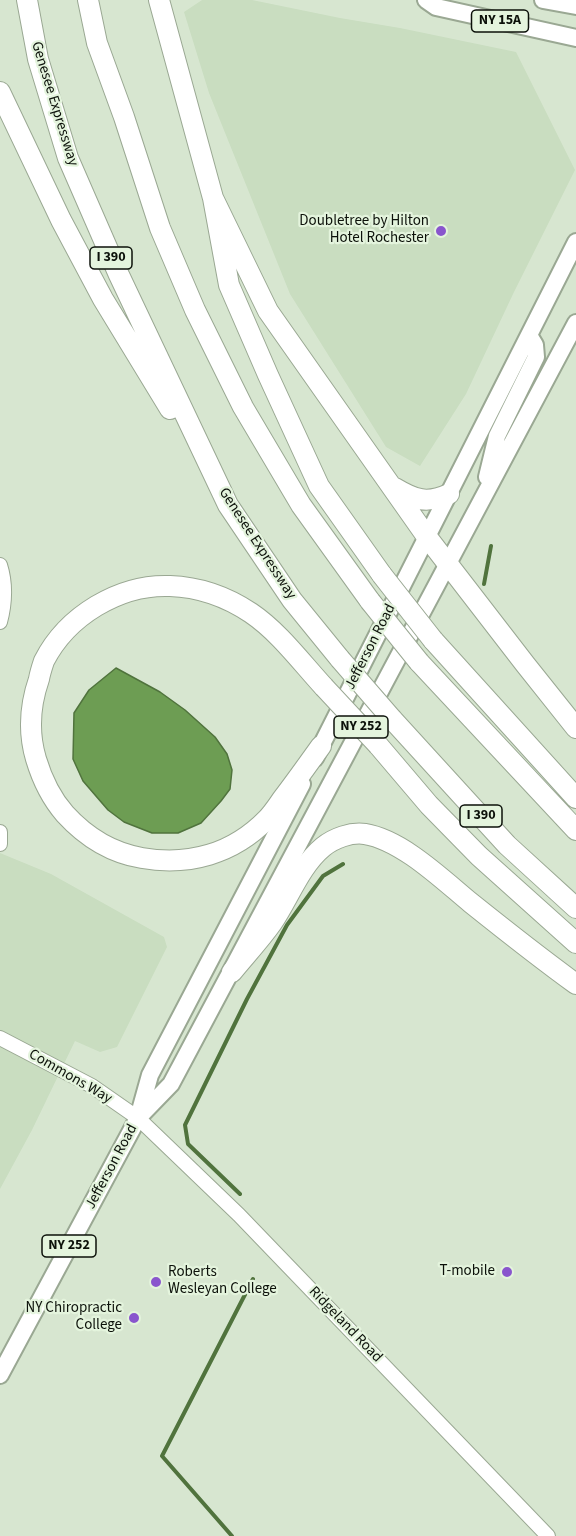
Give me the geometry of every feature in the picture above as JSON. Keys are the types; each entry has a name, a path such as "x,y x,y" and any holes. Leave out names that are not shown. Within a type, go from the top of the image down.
{"highway":[{"name":"Genesee Expressway","path":"27,0 38,59 68,158 118,275 228,505 292,600 340,659 507,845 576,909"},
{"path":"88,0 97,43 160,228 195,310 243,407 301,505 370,601 419,662 576,830"},
{"path":"159,0 213,198 230,285 319,486 433,640 576,798"},
{"path":"0,92 61,220 103,298 228,505"},
{"path":"213,198 268,311 427,537 576,728"},
{"path":"391,486 418,500 430,500 448,494"},
{"path":"321,746 268,818 250,835 212,854 190,860 149,859 129,856 94,840 55,803 39,770 33,751 30,733 31,713 35,688 44,662 74,622 109,599 140,589 169,585 211,593 250,613 271,628 378,745 429,805 479,856 576,943"},
{"path":"232,972 272,924 313,857 324,846 354,833 377,837 408,852 576,984"}],"main road":[{"name":"NY 15A","path":"426,0 436,7 576,39"},
{"name":"NY 15A","path":"543,0 576,6"},
{"name":"Jefferson Road","path":"0,1375 138,1118 150,1075 321,746 576,242"},
{"name":"Jefferson Road","path":"138,1118 171,1084 576,323"},
{"path":"481,501 497,436 536,357 535,345 528,335"}],"street":[{"path":"0,565 5,588 4,609 0,622"},
{"path":"0,832 0,844"},
{"name":"Commons Way","path":"0,1038 92,1086 138,1118"},
{"name":"Ridgeland Road","path":"138,1118 239,1215 548,1536"}],"shaded area":[{"path":"202,0 252,0 516,52 575,170 466,394 420,466 386,447 290,294 209,93 184,12"},
{"path":"116,668 160,692 185,710 215,737 227,754 232,770 230,789 201,823 178,833 152,833 124,822 108,810 83,781 73,759 74,713 89,690"},
{"path":"0,853 51,874 164,937 167,947 117,1047 100,1052 75,1041 32,1130 0,1189"}],"waterway":[{"path":"484,584 491,546"},
{"path":"240,1194 188,1144 185,1125 247,999 287,925 323,876 343,864"},
{"path":"232,1536 162,1456 253,1279"}],"place":[{"name":"Doubletree by Hilton Hotel Rochester","path":"441,231"},
{"name":"T-mobile","path":"507,1272"},
{"name":"Roberts Wesleyan College","path":"156,1282"},
{"name":"NY Chiropractic College","path":"134,1318"}]}
